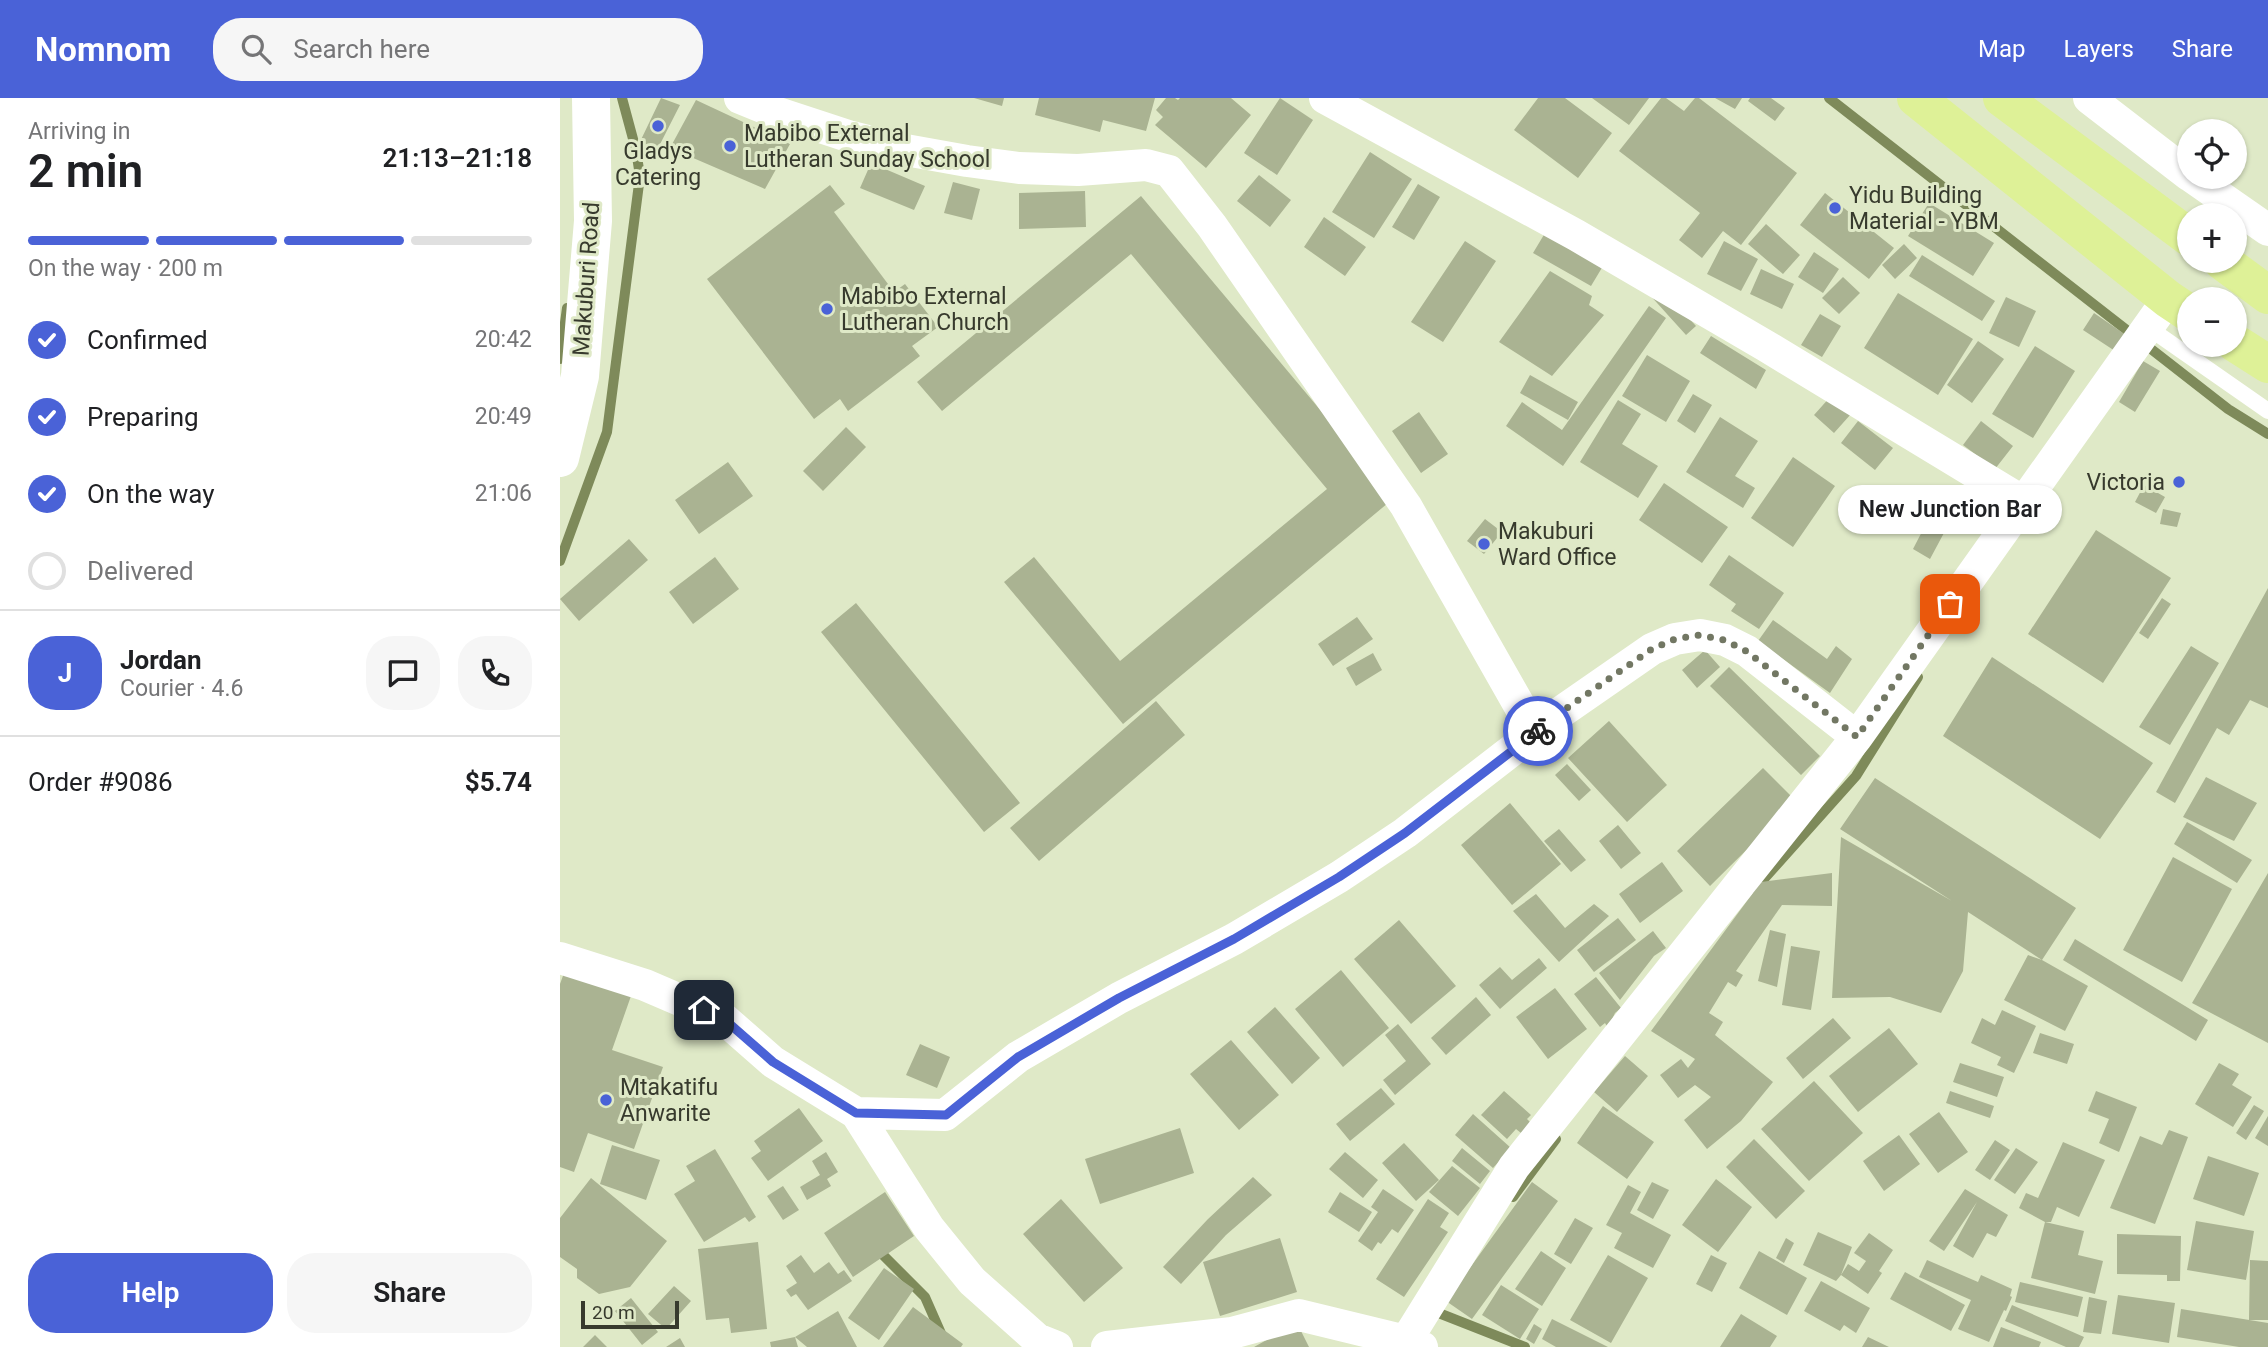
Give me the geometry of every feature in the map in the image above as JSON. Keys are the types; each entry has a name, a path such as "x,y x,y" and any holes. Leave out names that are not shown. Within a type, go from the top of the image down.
{"main road":[{"path":"1916,98 2169,313"},
{"path":"2002,98 2177,228"},
{"path":"2238,273 2268,295"},
{"path":"2247,351 2268,364"}],"street":[{"name":"Makuburi Road","path":"560,458 580,376 593,221 591,98"},
{"path":"740,98 848,136 967,161 1018,168 1078,170 1146,165 1169,171 1212,226 1406,506 1535,733"},
{"path":"1325,98 1576,235 1778,353 2025,503"},
{"path":"2088,98 2177,165"},
{"path":"2210,189 2268,230"},
{"path":"1107,1347 1232,1333 1299,1315 1414,1344 1514,1167 1857,737 2025,503 2169,313"},
{"path":"856,1113 946,1115 1018,1057 1119,998 1234,939 1339,877 1405,833 1564,710 1652,649 1675,639 1700,635 1724,640 1746,651 1857,737"},
{"path":"560,958 645,985 724,1019 773,1062 856,1113 929,1228 972,1281 1037,1339 1058,1347"}],"lane":[{"path":"2169,313 2268,411"}],"building":[{"name":"Gladys Catering","path":"661,98 680,105 653,158 637,148"},
{"path":"974,98 1004,98 1002,106"},
{"path":"1039,98 1155,98 1146,131 1103,120 1100,132 1035,115"},
{"path":"1166,98 1231,98 1251,115 1206,168 1155,125 1163,117 1156,110"},
{"path":"1280,98 1313,120 1277,175 1244,153"},
{"path":"1538,98 1565,98 1612,133 1578,178 1514,130"},
{"path":"1592,98 1649,98 1629,125"},
{"path":"1661,98 1666,98 1684,111 1695,98 1699,98 1797,173 1741,245 1723,231 1702,258 1679,240 1700,213 1619,151"},
{"path":"1715,98 1742,98 1735,109"},
{"path":"1750,98 1771,98 1785,108 1775,121 1748,101"},
{"name":"Mabibo External Lutheran Sunday School","path":"696,100 790,144 765,189 670,148"},
{"path":"1370,152 1412,179 1374,238 1332,212"},
{"path":"871,163 925,186 914,210 860,188"},
{"path":"1259,175 1291,200 1270,227 1237,201"},
{"path":"953,182 980,189 972,220 944,213"},
{"path":"1418,184 1440,197 1414,240 1392,227"},
{"name":"Mabibo External Lutheran Church","path":"830,185 845,204 834,212 894,292 905,284 938,327 912,346 920,356 848,411 840,399 814,419 707,279"},
{"path":"1085,191 1086,227 1019,229 1019,193"},
{"path":"1825,193 1894,248 1869,279 1800,225"},
{"path":"1141,196 1394,498 1123,724 1004,582 1034,557 1120,661 1327,489 1131,254 942,411 917,382"},
{"path":"1929,203 1994,243 1973,276 1908,236"},
{"path":"1324,217 1366,247 1345,276 1304,247"},
{"path":"1766,224 1800,255 1783,274 1748,244"},
{"path":"1548,228 1606,261 1591,286 1533,253"},
{"path":"1465,241 1496,261 1443,342 1411,322"},
{"path":"1724,241 1758,259 1741,291 1707,274"},
{"path":"1904,244 1917,258 1895,279 1882,265"},
{"path":"1814,252 1839,269 1823,293 1798,277"},
{"path":"1922,255 1995,301 1982,321 1909,276"},
{"path":"1761,269 1794,284 1782,309 1750,294"},
{"path":"1550,271 1592,296 1589,305 1604,315 1552,376 1499,342"},
{"path":"1843,277 1860,293 1839,314 1822,298"},
{"path":"1658,285 1696,326 1686,335 1648,293"},
{"path":"1898,293 1973,339 1938,395 1864,348"},
{"path":"2006,297 2036,311 2019,347 1989,333"},
{"path":"1649,306 1666,318 1563,466 1506,426 1522,402 1562,430"},
{"path":"2094,313 2126,335 2115,351 2083,330"},
{"path":"1820,314 1841,326 1822,357 1801,345"},
{"path":"1711,336 1766,370 1756,389 1700,353"},
{"path":"1978,341 2004,359 1972,403 1947,385"},
{"path":"2035,346 2075,371 2033,438 1992,414"},
{"path":"1647,355 1690,381 1666,422 1622,396"},
{"path":"2143,361 2160,371 2135,412 2119,402"},
{"path":"1530,375 1578,402 1568,420 1520,393"},
{"path":"1693,394 1712,405 1695,433 1677,421"},
{"path":"1831,396 1851,414 1834,433 1814,415"},
{"path":"1618,400 1641,414 1622,444 1658,466 1638,498 1580,462"},
{"path":"1419,412 1448,454 1421,473 1392,431"},
{"path":"1720,417 1758,441 1735,476 1755,488 1743,508 1686,472"},
{"path":"1858,421 1893,448 1875,470 1841,443"},
{"path":"1981,421 2013,446 1995,469 1963,445"},
{"path":"846,427 866,447 823,491 803,471"},
{"path":"1793,457 1835,486 1793,547 1751,518"},
{"path":"728,462 753,496 699,534 675,500"},
{"path":"1664,483 1728,527 1702,563 1639,520"},
{"path":"2144,485 2165,497 2156,513 2135,502"},
{"path":"1899,499 1912,505 1899,533 1886,527"},
{"path":"2163,509 2181,513 2177,527 2160,524"},
{"path":"1485,519 1502,532 1484,554 1467,541"},
{"path":"1927,522 1945,531 1930,559 1913,549"},
{"path":"2096,530 2171,578 2103,683 2028,634"},
{"path":"629,539 648,560 579,621 560,599"},
{"path":"1729,555 1784,593 1759,629 1731,611 1736,604 1709,585"},
{"path":"715,557 739,589 693,624 669,592"},
{"path":"2268,588 2268,708 2250,700 2229,735 2217,728 2175,803 2156,792"},
{"path":"2162,598 2171,604 2148,639 2139,633"},
{"path":"856,603 1020,803 984,832 821,632"},
{"path":"1357,617 1373,639 1333,666 1318,644"},
{"path":"1773,620 1827,659 1836,646 1852,659 1830,693 1758,641"},
{"path":"2191,646 2219,663 2170,745 2139,727"},
{"path":"1705,650 1720,667 1697,688 1682,670"},
{"path":"1373,653 1382,670 1356,686 1346,668"},
{"path":"1992,657 2153,763 2100,839 1943,736"},
{"path":"1729,667 1820,756 1801,775 1710,686"},
{"path":"1156,701 1185,735 1039,861 1010,828"},
{"path":"1609,721 1667,785 1627,822 1568,758"},
{"path":"1567,764 1591,790 1579,801 1555,775"},
{"path":"1763,768 1796,801 1710,886 1677,851"},
{"path":"2206,777 2257,803 2234,841 2183,817"},
{"path":"1875,778 2076,908 2042,960 1968,912 1963,971 1941,1013 1890,997 1832,998 1841,837 1952,901 1840,829"},
{"path":"1510,803 1561,864 1512,905 1461,845"},
{"path":"2187,822 2252,860 2237,883 2174,844"},
{"path":"1618,825 1641,853 1621,869 1599,841"},
{"path":"1559,829 1586,860 1571,872 1544,841"},
{"path":"2173,857 2232,889 2182,982 2123,950"},
{"path":"1662,862 1683,891 1640,923 1619,894"},
{"path":"1832,873 1832,906 1782,905 1736,971 1743,975 1736,987 1728,982 1709,1013 1723,1022 1715,1035 1773,1082 1741,1121 1707,1149 1684,1120 1711,1097 1695,1085 1678,1098 1660,1075 1681,1059 1688,1068 1695,1059 1651,1031 1761,882"},
{"path":"2268,873 2268,1043 2192,1003"},
{"path":"1536,894 1565,928 1594,904 1609,916 1559,962 1513,911"},
{"path":"1618,918 1636,940 1594,972 1577,950"},
{"path":"1399,920 1456,986 1411,1024 1354,959"},
{"path":"1770,930 1786,934 1777,987 1758,981"},
{"path":"1653,931 1666,948 1654,956 1620,1000 1599,973"},
{"path":"2075,939 2208,1020 2196,1041 2063,960"},
{"path":"1791,946 1820,951 1811,1010 1782,1005"},
{"path":"2028,955 2088,986 2065,1031 2004,1000"},
{"path":"1539,958 1547,968 1500,1009 1479,985 1500,967 1512,980"},
{"path":"1341,970 1389,1028 1343,1067 1295,1009"},
{"name":"Mtakatifu Anwarite","path":"564,973 631,996 612,1050 663,1067 634,1149 588,1133 574,1172 560,1167 560,984"},
{"path":"1596,977 1621,1008 1615,1013 1608,1028 1605,1023 1600,1027 1574,994"},
{"path":"1555,988 1587,1029 1548,1059 1516,1017"},
{"path":"1476,997 1491,1015 1446,1055 1431,1038"},
{"path":"1275,1007 1320,1058 1292,1084 1247,1032"},
{"path":"2002,1010 2036,1026 2014,1073 1997,1065 2001,1057 1971,1043 1982,1018 1995,1025"},
{"path":"1833,1018 1851,1038 1803,1079 1786,1058"},
{"path":"1398,1024 1431,1064 1395,1095 1383,1080 1406,1061 1385,1035"},
{"path":"1889,1028 1918,1064 1858,1112 1829,1076"},
{"path":"2040,1033 2074,1044 2067,1064 2033,1053"},
{"path":"1231,1040 1279,1095 1239,1130 1190,1074"},
{"path":"920,1044 950,1057 937,1088 906,1075"},
{"path":"1625,1056 1648,1076 1617,1112 1594,1092"},
{"path":"1960,1063 2004,1077 1997,1097 1953,1082"},
{"path":"2219,1063 2239,1074 2232,1085 2252,1097 2233,1127 2195,1104"},
{"path":"1814,1081 1863,1133 1809,1181 1761,1129"},
{"path":"1381,1088 1395,1104 1350,1141 1336,1124"},
{"path":"1504,1091 1531,1115 1527,1119 1531,1123 1521,1133 1516,1129 1507,1139 1481,1115"},
{"path":"1950,1091 1994,1106 1990,1118 1946,1103"},
{"path":"2096,1091 2137,1107 2119,1152 2099,1143 2109,1119 2088,1111"},
{"path":"2254,1105 2264,1111 2246,1140 2236,1133"},
{"path":"1603,1106 1654,1142 1627,1179 1577,1143"},
{"path":"799,1108 823,1141 768,1181 751,1158 761,1151 754,1141"},
{"path":"1939,1112 1968,1152 1938,1173 1909,1134"},
{"path":"1473,1114 1511,1148 1493,1168 1455,1135"},
{"path":"2268,1116 2268,1146 2255,1138"},
{"path":"1180,1128 1194,1173 1100,1204 1085,1159"},
{"path":"2169,1130 2188,1137 2155,1224 2110,1208 2140,1136 2162,1145"},
{"path":"1899,1135 1920,1164 1884,1191 1863,1161"},
{"path":"1754,1139 1805,1191 1776,1219 1726,1167"},
{"path":"1995,1140 2010,1150 1990,1180 1975,1170"},
{"path":"2063,1142 2105,1160 2079,1217 2057,1207 2051,1222 2045,1222 2019,1208 2026,1193 2038,1198"},
{"path":"1404,1143 1439,1180 1416,1201 1382,1163"},
{"path":"612,1145 660,1160 646,1200 600,1184"},
{"path":"1462,1148 1490,1171 1480,1184 1452,1161"},
{"path":"2016,1148 2038,1162 2015,1194 1994,1180"},
{"path":"715,1149 756,1217 749,1222 745,1217 704,1242 674,1194 695,1181 686,1166"},
{"path":"826,1152 838,1172 827,1179 831,1186 807,1200 800,1187 820,1175 812,1161"},
{"path":"1345,1152 1378,1180 1363,1198 1329,1169"},
{"path":"2208,1156 2259,1173 2244,1216 2193,1199"},
{"path":"1452,1166 1480,1188 1458,1216 1429,1192"},
{"path":"1253,1177 1272,1195 1226,1235 1181,1284 1163,1267 1208,1219"},
{"path":"591,1178 667,1241 630,1287 599,1294 577,1278 577,1269 560,1257 560,1218"},
{"path":"1716,1179 1752,1207 1718,1252 1682,1225"},
{"path":"1532,1182 1558,1201 1472,1319 1446,1301"},
{"path":"1652,1182 1669,1190 1653,1219 1637,1210"},
{"path":"1628,1185 1641,1192 1630,1213 1671,1235 1653,1268 1614,1248 1622,1233 1606,1225"},
{"path":"783,1186 799,1210 783,1220 767,1196"},
{"path":"1383,1189 1414,1210 1398,1233 1392,1229 1372,1251 1358,1241 1378,1212 1371,1207"},
{"path":"1965,1189 2008,1215 1996,1237 1987,1233 1973,1258 1953,1246 1977,1202 1944,1251 1929,1241"},
{"path":"885,1192 914,1236 853,1277 824,1233"},
{"path":"1340,1192 1372,1212 1359,1232 1328,1212"},
{"path":"1061,1199 1123,1268 1084,1302 1023,1234"},
{"path":"1428,1199 1449,1213 1440,1227 1448,1232 1404,1297 1376,1279"},
{"path":"1575,1218 1593,1228 1571,1264 1554,1254"},
{"path":"2196,1221 2254,1231 2246,1280 2187,1270"},
{"path":"2045,1222 2084,1231 2078,1255 2103,1261 2095,1294 2031,1278"},
{"path":"1818,1232 1852,1247 1836,1281 1803,1265"},
{"path":"1869,1233 1893,1250 1868,1294 1841,1275 1848,1264 1859,1271 1866,1261 1854,1253"},
{"path":"2117,1234 2181,1236 2180,1281 2167,1281 2167,1275 2117,1274"},
{"path":"1280,1238 1297,1292 1220,1316 1203,1262"},
{"path":"1786,1238 1794,1243 1784,1263 1776,1258"},
{"path":"758,1242 767,1329 731,1333 729,1318 706,1320 698,1249"},
{"path":"1541,1251 1566,1268 1542,1306 1515,1289"},
{"path":"1759,1251 1807,1278 1787,1315 1739,1288"},
{"path":"801,1255 814,1273 829,1262 838,1274 844,1270 852,1281 808,1310 796,1294 791,1297 786,1290 797,1283 786,1266"},
{"path":"1608,1255 1648,1278 1611,1343 1570,1320"},
{"path":"1711,1255 1727,1263 1712,1292 1696,1284"},
{"path":"1927,1260 1978,1282 1981,1275 2012,1289 2012,1297 2006,1311 2004,1310 1989,1342 1958,1329 1971,1300 1919,1277"},
{"path":"2250,1260 2268,1261 2268,1320 2249,1320"},
{"path":"884,1268 914,1289 879,1340 848,1318"},
{"path":"1905,1272 1965,1305 1951,1331 1890,1299"},
{"path":"1821,1281 1870,1308 1856,1333 1844,1325 1840,1331 1804,1311"},
{"path":"2020,1282 2083,1297 2078,1317 2015,1302"},
{"path":"1501,1285 1539,1309 1520,1339 1482,1315"},
{"path":"674,1286 691,1301 666,1329 648,1314"},
{"path":"2118,1295 2175,1303 2169,1343 2112,1334"},
{"path":"2089,1297 2107,1301 2101,1334 2083,1332"},
{"path":"631,1298 658,1332 642,1345 615,1311"},
{"path":"2012,1305 2084,1337 2079,1347 2066,1347 2005,1321"},
{"path":"913,1307 963,1344 961,1347 883,1347"},
{"path":"2181,1309 2268,1323 2268,1347 2239,1347 2177,1337"},
{"path":"838,1311 857,1347 807,1347 795,1337"},
{"path":"1741,1314 1777,1336 1770,1347 1720,1347"},
{"path":"1552,1319 1608,1347 1556,1347 1542,1339"},
{"path":"1297,1323 1309,1347 1254,1347"},
{"path":"1534,1324 1542,1329 1534,1344 1526,1339"},
{"path":"2001,1327 2041,1342 2039,1347 1993,1347"},
{"path":"595,1335 607,1347 583,1347"},
{"path":"795,1337 798,1347 771,1347 770,1342"},
{"path":"1868,1337 1889,1347 1862,1347"},
{"path":"680,1338 685,1347 666,1347"}],"waterway":[{"path":"560,561 607,432 640,176 622,98"},
{"path":"1829,98 2228,409 2268,434"},
{"path":"560,359 567,308"},
{"path":"1755,889 1856,776 1918,677"},
{"path":"1513,1197 1556,1139"},
{"path":"877,1249 925,1297 947,1347"},
{"path":"1431,1310 1525,1347"}],"way so far":[{"path":"1538,731 1652,649 1675,639 1700,635 1724,640 1746,651 1857,737 1950,604"}],"place":[{"name":"Gladys Catering","path":"658,126"},
{"name":"Mabibo External Lutheran Sunday School","path":"730,146"},
{"name":"Yidu Building Material - YBM","path":"1835,208"},
{"name":"Mabibo External Lutheran Church","path":"827,309"},
{"name":"Victoria","path":"2179,482"},
{"name":"Makuburi Ward Office","path":"1484,544"},
{"name":"New Junction Bar","path":"1950,604"},
{"name":"Mtakatifu Anwarite","path":"606,1100"}],"route":[{"path":"704,1010 724,1019 773,1062 856,1113 946,1115 1018,1057 1119,998 1234,939 1339,877 1405,833 1538,731"}]}
